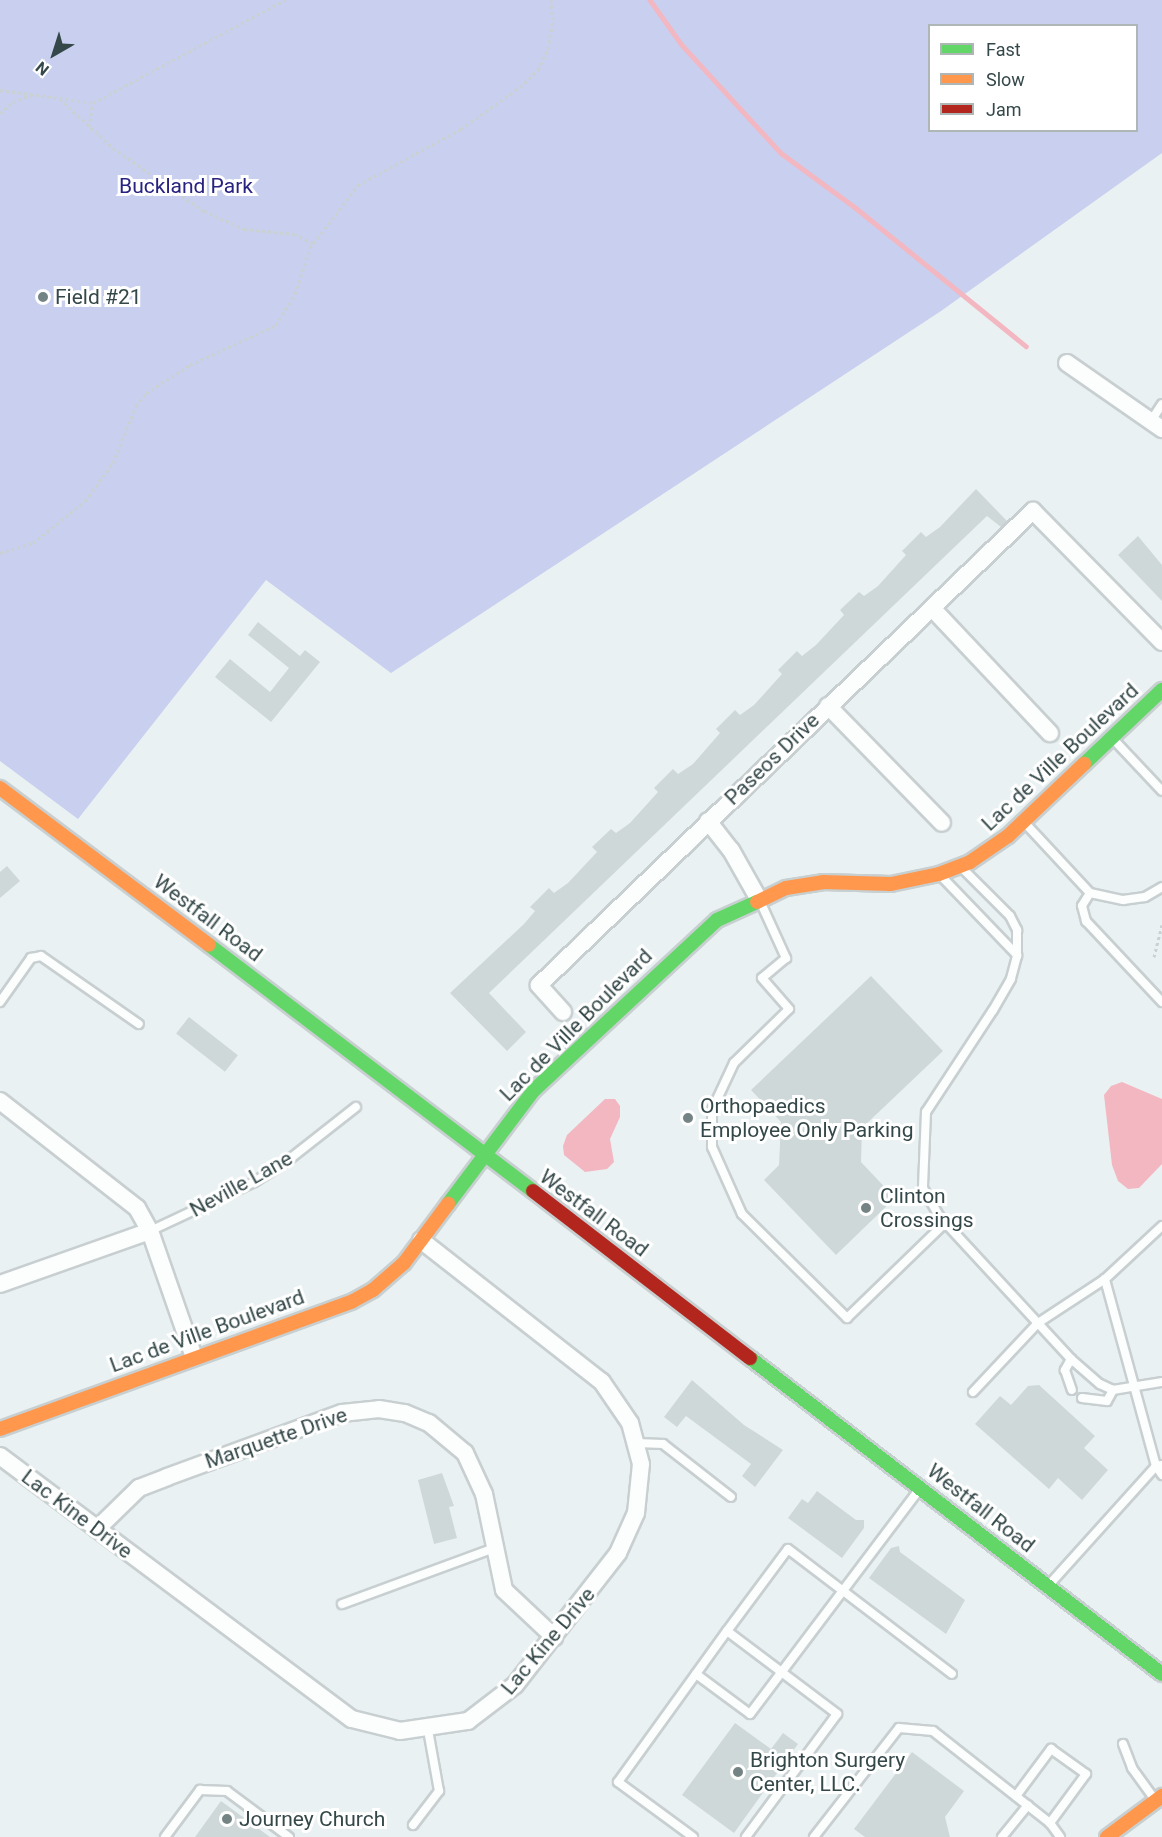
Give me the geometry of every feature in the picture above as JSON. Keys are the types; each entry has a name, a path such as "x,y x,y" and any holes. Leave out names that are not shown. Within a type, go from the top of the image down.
{"street":[{"path":"1067,363 1156,425"},
{"name":"Paseos Drive","path":"563,1012 539,985 1033,511 1162,642"},
{"path":"932,608 1050,733"},
{"name":"Lac de Ville Boulevard","path":"0,1429 353,1301 387,1279 422,1240 533,1091 696,936 758,898 805,884 891,884 939,874 961,866 990,849 1024,822 1162,690"},
{"path":"828,706 942,823"},
{"name":"Westfall Road","path":"0,788 1162,1674"},
{"path":"708,821 731,850 758,898"},
{"path":"0,1101 124,1196 150,1231 194,1357"},
{"path":"0,1284 150,1231"},
{"name":"Lac Kine Drive","path":"0,1456 351,1719 400,1731 428,1730 468,1720 484,1711 515,1685 554,1637 627,1536 640,1488 637,1443 623,1409 589,1369 422,1240"},
{"name":"Marquette Drive","path":"97,1529 139,1488 342,1413 379,1409 429,1423 465,1453 484,1494 504,1590 554,1637"},
{"path":"1107,1837 1159,1799"}],"lane":[{"path":"1156,425 1162,404"},
{"path":"1112,738 1162,791"},
{"path":"1024,822 1090,893 1123,900 1145,897 1162,887"},
{"path":"961,866 1010,916 1017,930 1017,956 1011,979 993,1010 926,1112 923,1188 945,1222 1071,1359 1113,1390 1136,1390 1162,1382"},
{"path":"939,874 1017,956"},
{"path":"1090,893 1082,906 1086,921 1162,1002"},
{"path":"758,898 786,958 762,978 789,1009 734,1063 712,1110 712,1147 742,1214 847,1318 945,1222"},
{"path":"0,1002 31,958 40,956 139,1024"},
{"name":"Neville Lane","path":"150,1231 254,1182 286,1162 356,1107"},
{"path":"974,1392 1038,1323 1105,1279 1162,1226"},
{"path":"1105,1279 1162,1475"},
{"path":"1071,1359 1065,1370 1072,1390"},
{"path":"1082,1398 1107,1401 1113,1390"},
{"path":"637,1443 663,1444 731,1497"},
{"path":"1048,1586 1159,1465"},
{"path":"696,1674 750,1714 920,1488"},
{"path":"342,1604 494,1548"},
{"path":"693,1837 618,1782 788,1549 952,1674"},
{"path":"727,1631 837,1714 746,1837"},
{"path":"814,1837 899,1728 933,1731 1050,1822 1060,1837"},
{"path":"413,1824 439,1791 428,1730"},
{"path":"1123,1744 1132,1768 1159,1799"},
{"path":"1016,1796 1051,1749 1086,1774 1050,1822"},
{"path":"165,1837 200,1790 227,1791 289,1837"},
{"path":"1002,1837 1028,1805"}],"path":[{"path":"0,90 93,103 285,0"},
{"path":"0,553 33,543 85,501 99,485 118,455 141,398 190,365 276,325 301,278 313,243 358,184 461,129 520,87 537,70 552,34 551,0"},
{"path":"0,113 13,102 34,95"},
{"path":"59,98 89,127 147,174 224,223 294,234 313,243"},
{"path":"89,127 93,103"},
{"path":"1154,957 1162,925"}],"green space":[{"name":"Buckland Park","path":"0,0 1162,0 1162,153 941,311 391,673 266,580 78,819 0,761"}],"shaded area":[{"path":"1122,1082 1162,1099 1162,1164 1139,1188 1128,1189 1118,1181 1112,1165 1104,1095 1111,1086"},
{"path":"605,1099 615,1099 620,1106 620,1117 610,1139 614,1162 607,1169 585,1172 564,1155 563,1146 567,1135"}],"building":[{"path":"976,489 1007,521 1001,527 987,516 489,993 526,1032 507,1051 450,993 524,924 535,911 530,907 549,888 554,893 568,883 597,852 592,847 611,829 616,833 630,823 658,792 654,788 673,769 678,774 693,764 720,733 716,729 735,710 740,715 754,705 782,674 778,670 797,651 802,656 816,645 844,615 840,610 859,592 864,596 878,586 906,555 902,551 921,532 926,537 940,527"},
{"path":"1138,536 1162,565 1162,601 1118,555"},
{"path":"258,622 300,656 305,650 320,662 271,722 215,677 230,659 270,692 289,668 248,635"},
{"path":"7,866 20,881 0,898 0,872"},
{"path":"871,976 943,1051 862,1128 861,1162 895,1198 836,1255 764,1180 779,1165 781,1122 751,1090"},
{"path":"189,1017 238,1055 225,1072 176,1034"},
{"path":"692,1380 744,1425 783,1450 755,1487 742,1476 751,1464 686,1416 677,1427 664,1417"},
{"path":"1039,1385 1095,1436 1084,1448 1108,1470 1082,1500 1058,1478 1049,1489 975,1424 1000,1396 1011,1405 1028,1386"},
{"path":"442,1473 454,1506 449,1507 457,1538 434,1544 418,1480"},
{"path":"817,1491 856,1520 864,1520 864,1528 842,1558 788,1518 802,1499 808,1503"},
{"path":"899,1546 900,1552 965,1600 946,1634 869,1578 891,1548"},
{"name":"Brighton Surgery Center, LLC.","path":"735,1723 771,1749 783,1733 798,1744 734,1833 682,1795"},
{"path":"912,1752 964,1791 945,1817 950,1837 865,1837 854,1829"},
{"name":"Journey Church","path":"221,1801 270,1837 195,1837"}],"waterway":[{"path":"650,0 682,45 781,153 856,208 1026,346"}],"traffic: fast":[{"path":"1084,764 1162,690"},
{"path":"448,1204 533,1091 717,920 757,902"},
{"path":"209,945 533,1191"},
{"path":"750,1358 1162,1674"}],"traffic: slow":[{"path":"757,902 786,888 823,882 891,884 939,874 970,862 1008,836 1084,764"},
{"path":"0,788 209,945"},
{"path":"0,1429 353,1301 373,1290 404,1263 448,1204"},
{"path":"1107,1837 1162,1796"}],"traffic: jam":[{"path":"533,1191 750,1358"}],"place":[{"name":"Field #21","path":"43,297"},
{"name":"Orthopaedics Employee Only Parking","path":"688,1118"},
{"name":"Clinton Crossings","path":"866,1208"},
{"name":"Brighton Surgery Center, LLC.","path":"738,1772"},
{"name":"Journey Church","path":"227,1819"}]}
